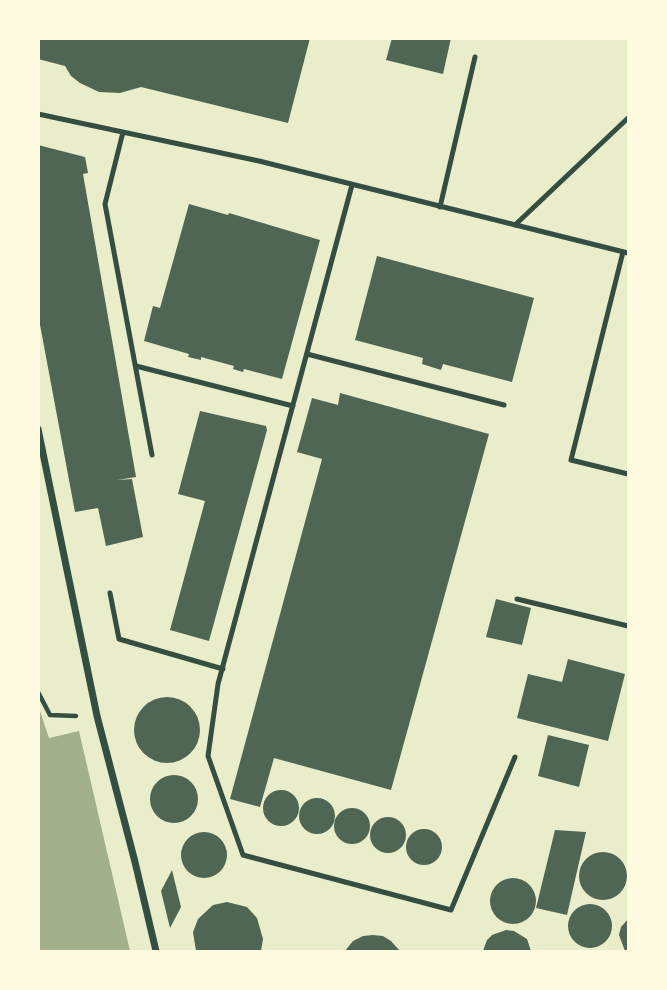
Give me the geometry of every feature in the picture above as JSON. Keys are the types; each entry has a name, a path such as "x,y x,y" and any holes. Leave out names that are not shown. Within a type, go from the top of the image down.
{"street":[{"path":"38,429 97,716 156,951"}],"lane":[{"path":"440,206 475,57"},
{"path":"38,114 352,185 626,253 571,460 628,474"},
{"path":"515,225 628,118"},
{"path":"123,132 105,204 152,455"},
{"path":"352,185 223,669 208,756 243,855 451,910 515,757"},
{"path":"307,354 504,405"},
{"path":"136,366 293,406"},
{"path":"110,593 119,639 223,669"},
{"path":"517,599 628,626"}],"path":[{"path":"38,692 50,715 97,716"}],"shaded area":[{"path":"39,708 49,738 79,731 130,951 39,951"}],"building":[{"path":"38,38 310,38 288,123 141,87 120,93 99,92 80,83 71,76 65,66 38,59"},
{"path":"392,38 451,38 443,74 386,60"},
{"path":"38,145 85,157 88,173 83,174 136,477 117,480 132,479 143,537 106,546 98,508 75,512 38,314"},
{"path":"189,204 320,240 282,379 244,369 243,372 233,369 234,366 201,357 201,360 188,357 189,354 144,341 153,306 160,308"},
{"path":"377,256 534,298 512,382 443,364 441,370 422,364 423,358 355,340"},
{"path":"340,393 489,434 391,790 274,758 260,807 230,799 322,459 297,452 312,398 338,405"},
{"path":"200,411 266,426 267,430 209,641 170,630 205,501 178,494"},
{"path":"496,599 531,608 522,645 486,637"},
{"path":"568,659 625,674 608,741 517,718 528,674 562,682"},
{"path":"167,697 180,699 190,707 198,717 198,743 190,753 180,761 167,763 154,761 144,753 136,743 134,730 136,717 144,707 154,699"},
{"path":"548,735 589,745 579,787 538,776"},
{"path":"174,775 191,782 198,799 191,816 174,823 157,816 150,799 157,782"},
{"path":"281,790 294,795 299,808 294,821 281,826 268,821 263,808 268,795"},
{"path":"317,798 330,803 335,816 330,829 317,834 304,829 299,816 304,803"},
{"path":"352,808 365,813 370,826 365,839 352,844 339,839 334,826 339,813"},
{"path":"388,817 401,822 406,835 401,848 388,853 375,848 370,835 375,822"},
{"path":"424,829 437,834 442,847 437,860 424,865 411,860 406,847 411,834"},
{"path":"555,830 586,832 567,915 536,908"},
{"path":"204,832 220,839 227,855 220,871 204,878 188,871 181,855 188,839"},
{"path":"603,852 620,859 627,876 620,893 603,900 586,893 579,876 586,859"},
{"path":"172,870 181,907 170,928 161,891"},
{"path":"513,878 530,884 536,901 530,918 513,924 496,918 490,901 496,884"},
{"path":"227,902 247,907 257,918 263,939 261,951 196,951 193,932 198,919 213,905"},
{"path":"590,904 606,910 612,926 606,942 590,948 574,942 568,926 574,910"},
{"path":"628,919 628,951 625,951 619,935 621,927"},
{"path":"506,930 514,931 527,939 531,951 483,951 492,935"},
{"path":"373,935 383,936 400,951 345,951 353,941"}]}
